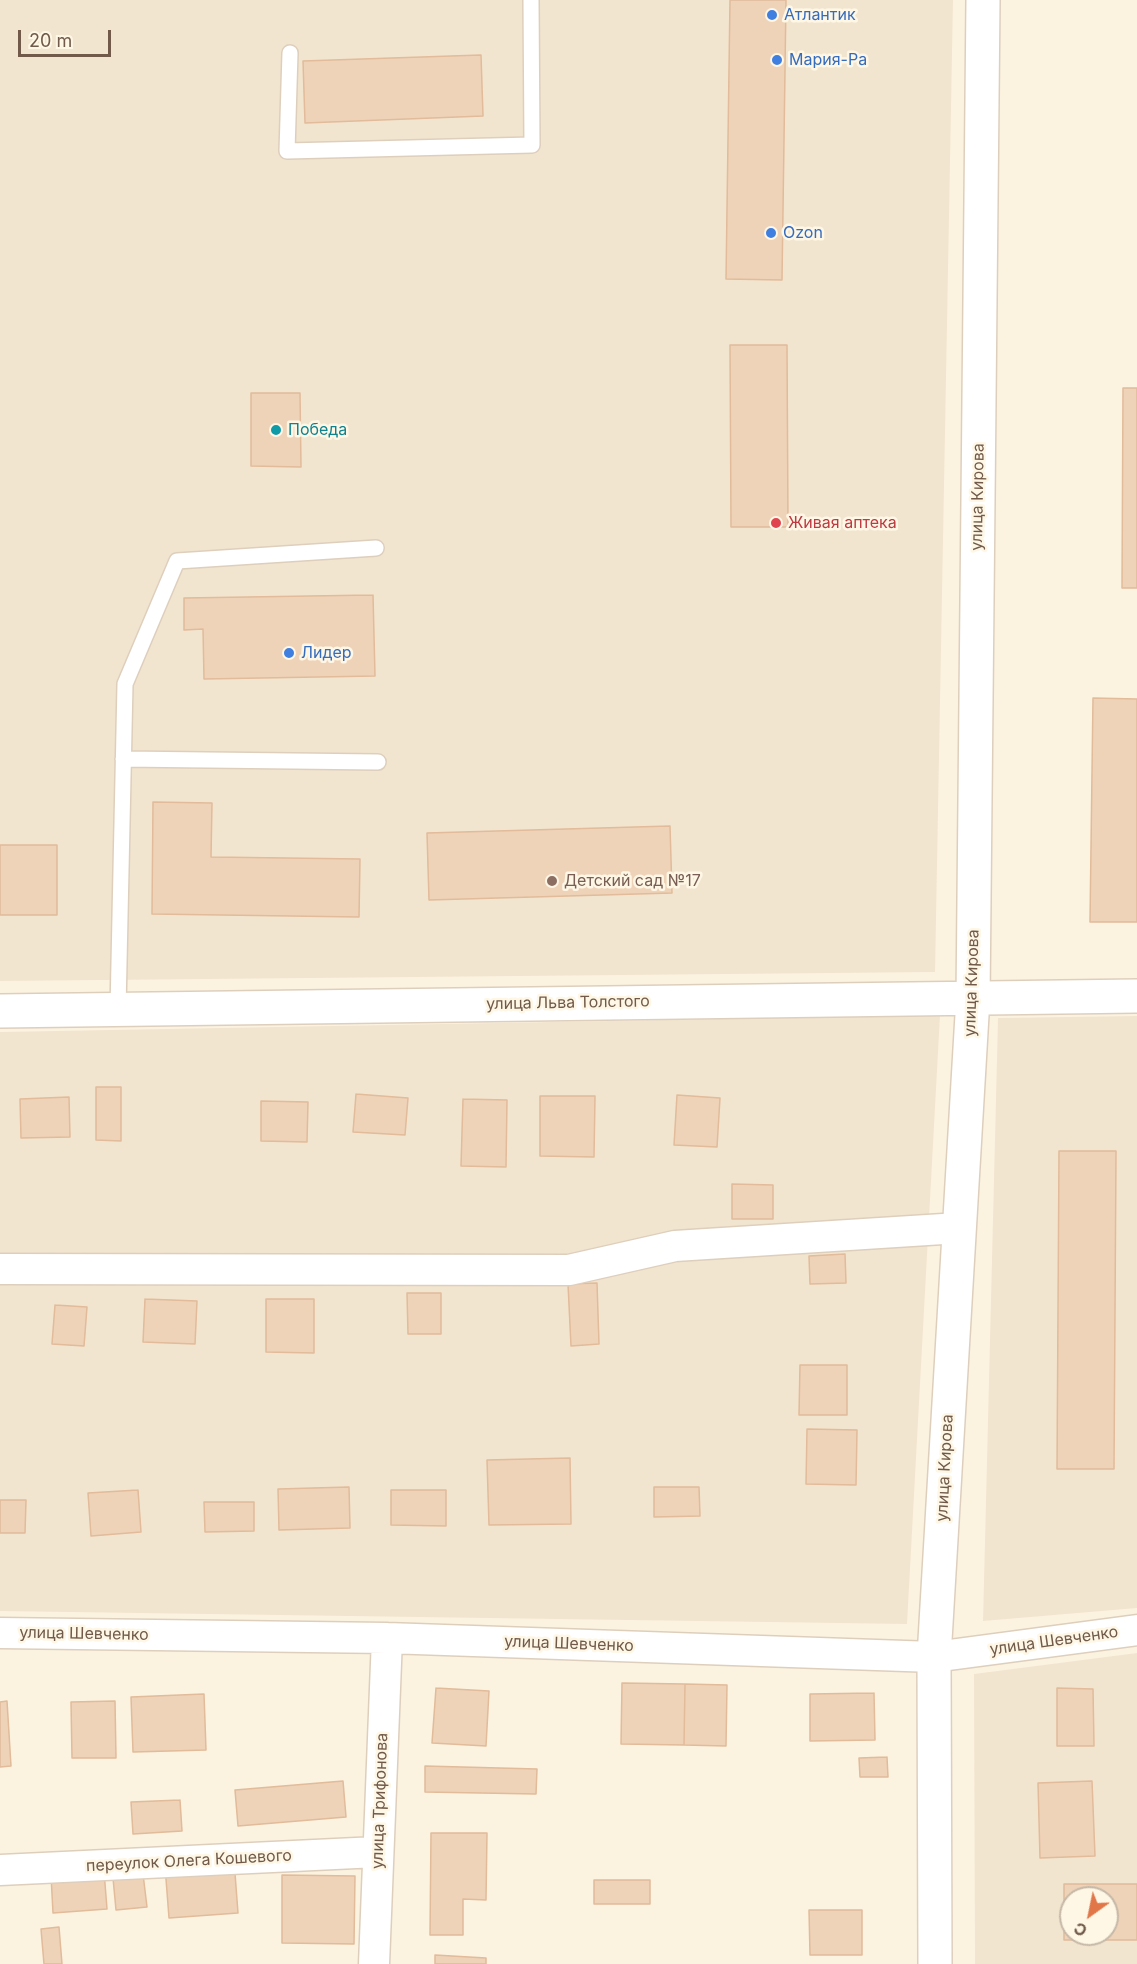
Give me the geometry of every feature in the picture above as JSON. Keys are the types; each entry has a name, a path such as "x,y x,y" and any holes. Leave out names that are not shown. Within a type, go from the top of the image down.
{"street":[{"name":"улица Кирова","path":"935,1964 934,1657 973,998 983,0"},
{"name":"улица Льва Толстого","path":"0,1011 1137,996"},
{"path":"0,1269 569,1270 675,1246 959,1228"},
{"name":"улица Шевченко","path":"0,1633 387,1638 934,1657 1137,1630"},
{"name":"улица Трифонова","path":"374,1964 387,1638"},
{"name":"переулок Олега Кошевого","path":"0,1870 377,1852"}],"lane":[{"path":"290,53 287,151 532,145 531,0"},
{"path":"118,1010 125,684 177,561 376,548"},
{"path":"123,759 378,762"}],"shaded area":[{"path":"0,0 953,0 935,972 0,981"},
{"path":"940,1015 907,1624 0,1611 0,1032"},
{"path":"1137,1016 1137,1608 983,1621 998,1018"},
{"path":"1137,1653 1137,1964 975,1964 974,1674"}],"building":[{"path":"730,0 786,0 782,280 726,279"},
{"path":"481,55 483,116 305,123 303,61"},
{"path":"730,345 787,345 788,527 731,527"},
{"path":"1123,388 1137,388 1137,588 1122,588"},
{"name":"Победа","path":"251,393 300,393 301,467 251,466"},
{"name":"Лидер","path":"373,595 375,676 204,679 203,629 184,630 184,598"},
{"path":"1093,698 1137,699 1137,922 1090,922"},
{"path":"153,802 212,803 211,857 360,859 359,917 152,914"},
{"path":"670,826 672,893 429,900 427,833"},
{"path":"0,845 57,845 57,915 0,915"},
{"path":"96,1087 121,1087 121,1141 96,1140"},
{"path":"356,1094 408,1098 405,1135 353,1132"},
{"path":"677,1095 720,1098 717,1147 674,1145"},
{"path":"540,1096 595,1096 594,1157 540,1156"},
{"path":"69,1097 70,1137 21,1138 20,1099"},
{"path":"463,1099 507,1100 506,1167 461,1166"},
{"path":"261,1101 308,1102 307,1142 261,1141"},
{"path":"1059,1151 1116,1151 1114,1469 1057,1469"},
{"path":"732,1184 773,1185 773,1219 732,1219"},
{"path":"845,1254 846,1283 810,1284 809,1256"},
{"path":"597,1283 599,1344 571,1346 568,1284"},
{"path":"407,1293 441,1293 441,1334 408,1334"},
{"path":"145,1299 197,1301 195,1344 143,1342"},
{"path":"266,1299 314,1299 314,1353 266,1352"},
{"path":"55,1305 87,1307 84,1346 52,1344"},
{"path":"800,1365 847,1365 847,1415 799,1415"},
{"path":"807,1429 857,1430 856,1485 806,1484"},
{"path":"570,1458 571,1524 489,1525 487,1460"},
{"path":"349,1487 350,1528 279,1530 278,1489"},
{"path":"654,1487 699,1487 700,1516 654,1517"},
{"path":"138,1490 141,1532 91,1536 88,1493"},
{"path":"391,1490 446,1490 446,1526 391,1525"},
{"path":"0,1500 26,1500 25,1533 0,1533"},
{"path":"204,1502 254,1502 254,1531 205,1532"},
{"path":"622,1683 685,1684 684,1745 621,1744"},
{"path":"685,1684 727,1685 726,1746 684,1745"},
{"path":"436,1688 489,1691 486,1746 432,1743"},
{"path":"1057,1688 1093,1689 1094,1746 1057,1746"},
{"path":"874,1693 875,1740 810,1741 810,1694"},
{"path":"204,1694 206,1750 133,1752 131,1697"},
{"path":"7,1701 11,1766 0,1767 0,1702"},
{"path":"115,1701 116,1758 72,1758 71,1702"},
{"path":"887,1757 888,1777 860,1777 859,1758"},
{"path":"425,1766 537,1769 536,1794 425,1792"},
{"path":"343,1781 346,1817 238,1826 235,1790"},
{"path":"1092,1781 1095,1856 1040,1858 1038,1783"},
{"path":"180,1800 182,1831 133,1834 131,1802"},
{"path":"431,1833 487,1833 486,1900 463,1899 463,1935 430,1935"},
{"path":"234,1860 238,1913 169,1918 165,1866"},
{"path":"104,1871 107,1909 53,1913 51,1875"},
{"path":"143,1874 147,1907 116,1910 113,1878"},
{"path":"282,1875 355,1876 354,1944 282,1943"},
{"path":"594,1880 650,1880 650,1904 594,1904"},
{"path":"1064,1884 1137,1884 1137,1940 1119,1940 1119,1886 1064,1886"},
{"path":"809,1910 862,1910 862,1955 810,1955"},
{"path":"59,1927 62,1964 44,1964 41,1929"},
{"path":"435,1955 486,1958 486,1964 435,1964"}],"place":[{"name":"Атлантик","path":"772,15"},
{"name":"Мария-Ра","path":"777,60"},
{"name":"Ozon","path":"771,233"},
{"name":"Победа","path":"276,430"},
{"name":"Живая аптека","path":"776,523"},
{"name":"Лидер","path":"289,653"},
{"name":"Детский сад №17","path":"552,881"}]}
